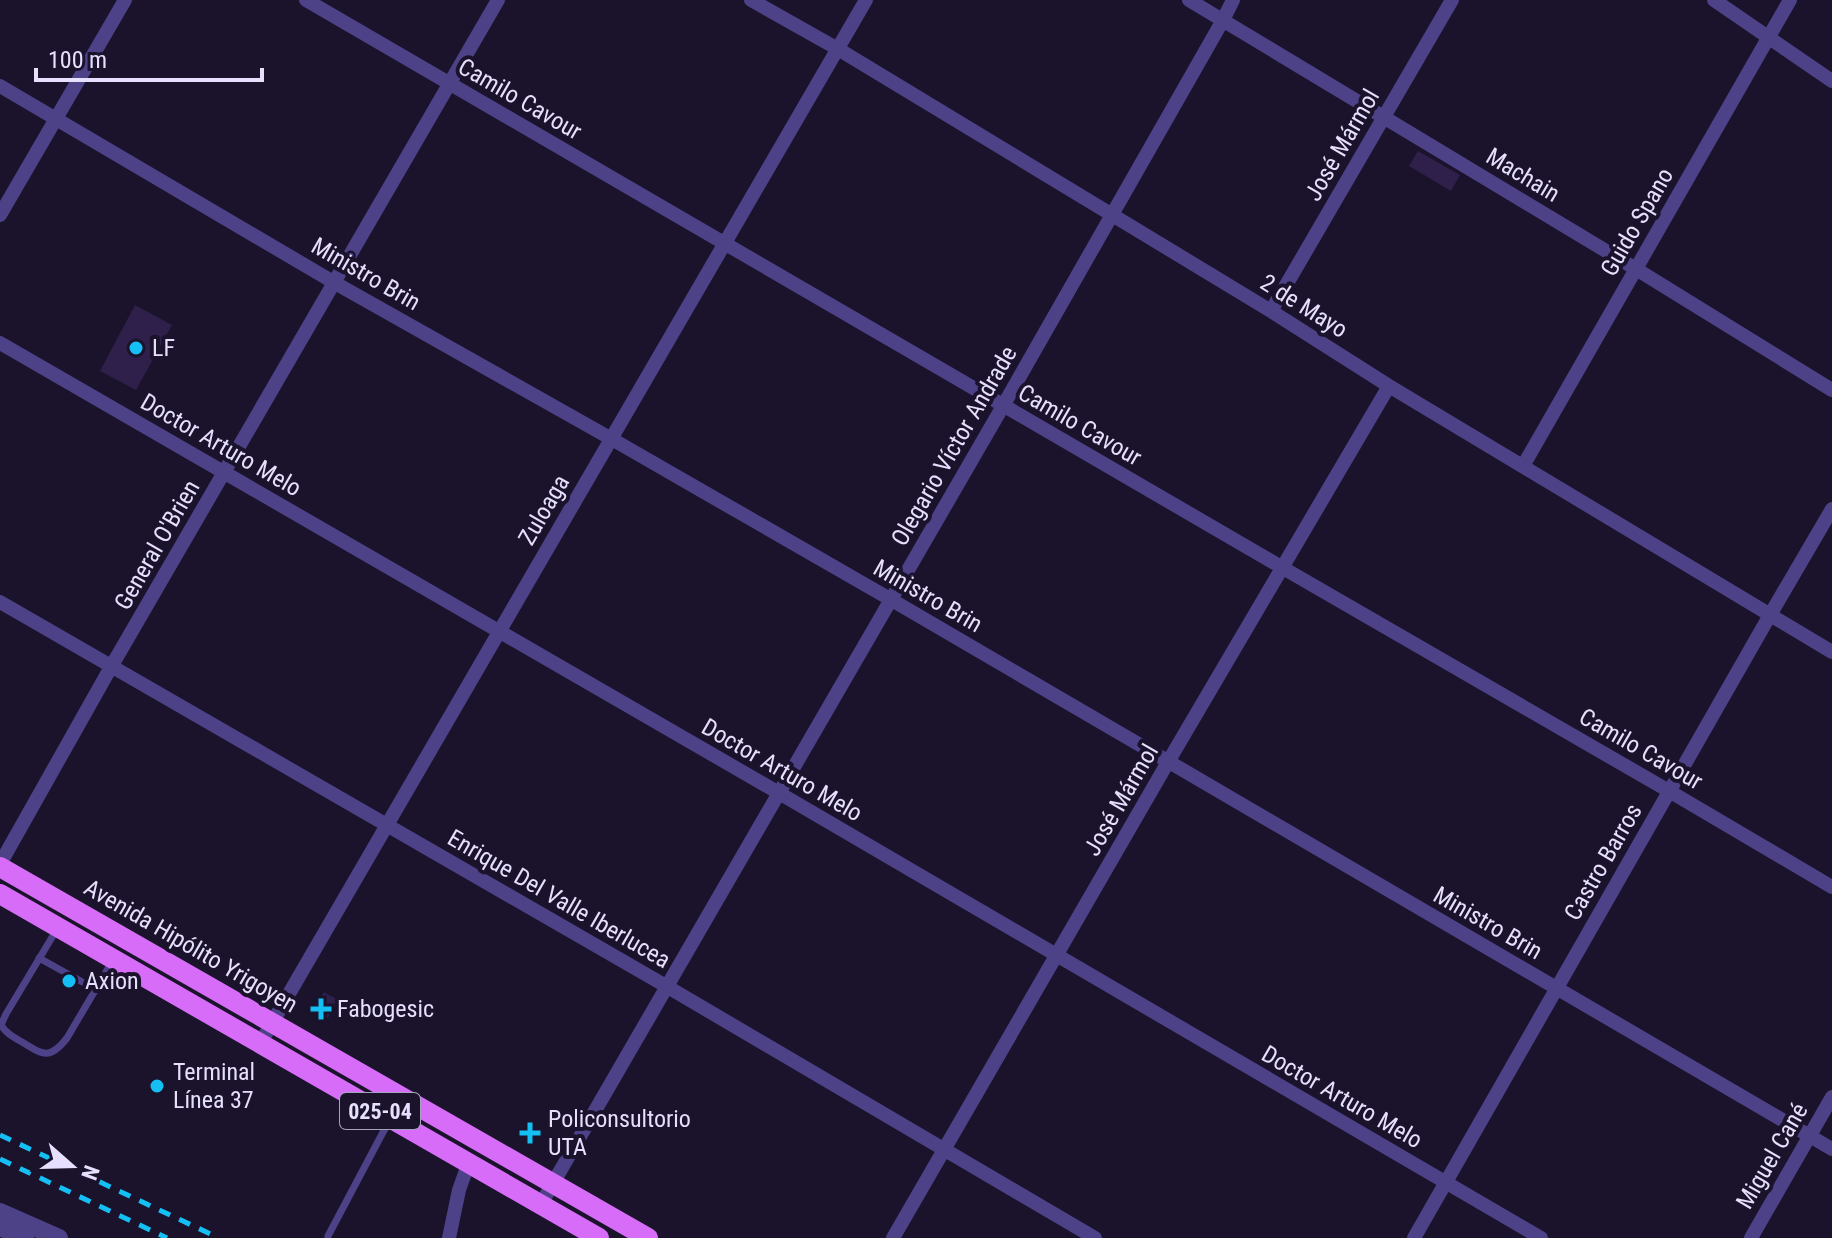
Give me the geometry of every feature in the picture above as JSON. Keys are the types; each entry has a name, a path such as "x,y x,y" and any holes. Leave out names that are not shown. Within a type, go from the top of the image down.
{"main road":[{"name":"Avenida Hipólito Yrigoyen","path":"0,866 648,1238"},
{"name":"Avenida Hipólito Yrigoyen","path":"0,894 599,1238"}],"street":[{"path":"0,215 125,0"},
{"name":"Camilo Cavour","path":"306,0 1832,887"},
{"name":"General O'Brien","path":"0,866 111,667 498,0"},
{"name":"2 de Mayo","path":"751,0 838,49 1832,652"},
{"name":"Zuloaga","path":"261,1042 866,0"},
{"name":"Machain","path":"1189,0 1832,390"},
{"name":"Olegario Víctor Andrade","path":"541,1204 1003,406 1233,0"},
{"name":"José Mármol","path":"1271,311 1452,0"},
{"path":"1714,0 1832,81"},
{"name":"Guido Spano","path":"1523,466 1790,0"},
{"name":"Ministro Brin","path":"0,86 335,283 890,599 1832,1149"},
{"name":"Doctor Arturo Melo","path":"0,343 1541,1238"},
{"name":"José Mármol","path":"893,1238 1389,386"},
{"name":"Castro Barros","path":"1414,1238 1832,509"},
{"name":"Enrique Del Valle Iberlucea","path":"0,602 666,986 1095,1238"},
{"name":"Miguel Cané","path":"1751,1238 1832,1097"},
{"path":"449,1238 459,1190 469,1162"},
{"path":"0,1212 59,1238"},
{"path":"0,1227 25,1238"}],"lane":[{"path":"58,927 1,1025 5,1032 40,1053 49,1054 67,1038 114,958"},
{"path":"39,958 95,989"},
{"path":"328,1236 391,1117"}],"building":[{"path":"1418,151 1460,175 1451,191 1409,166"},
{"name":"LF","path":"135,305 172,325 136,390 100,371"},
{"path":"324,992 338,1000 328,1018 318,1013 316,1005"}],"railway":[{"path":"0,1135 219,1238"},
{"path":"0,1159 167,1238"}],"place":[{"name":"LF","path":"136,348"},
{"name":"Axion","path":"69,981"},
{"name":"Fabogesic","path":"321,1009"},
{"name":"Terminal Línea 37","path":"157,1086"},
{"name":"Policonsultorio UTA","path":"530,1133"}]}
